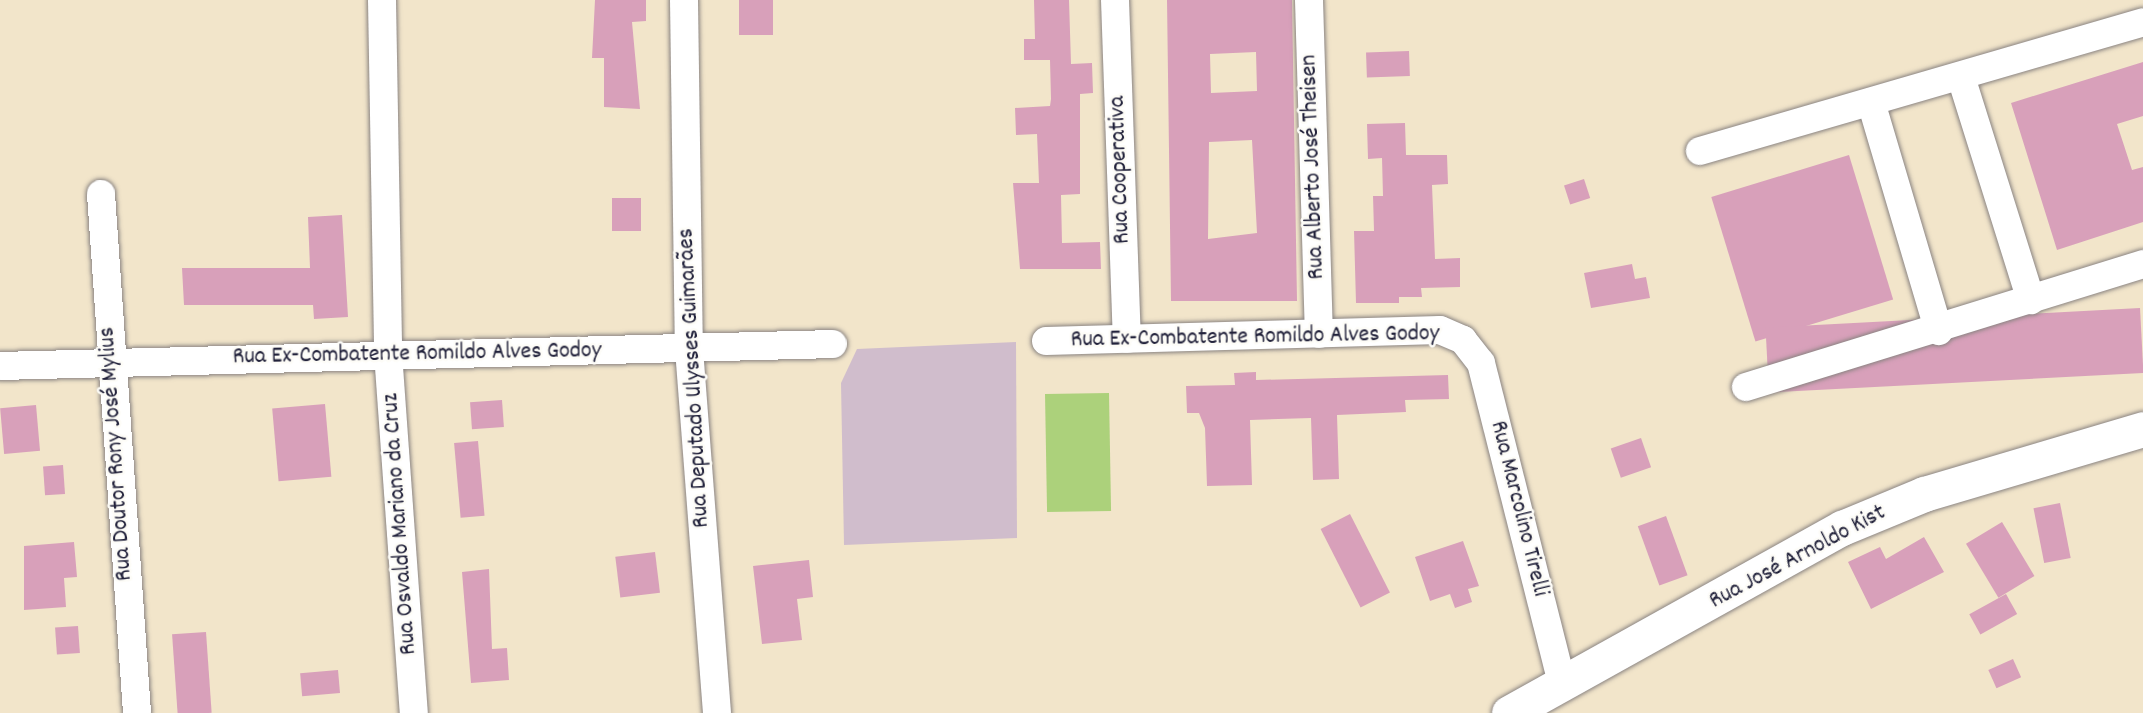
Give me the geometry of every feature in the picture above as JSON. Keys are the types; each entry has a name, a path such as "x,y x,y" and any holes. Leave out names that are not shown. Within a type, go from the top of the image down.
{"street":[{"name":"Rua Osvaldo Mariano da Cruz","path":"382,0 388,353 414,713"},
{"name":"Rua Deputado Ulysses Guimarães","path":"684,0 689,349 717,713"},
{"name":"Rua Cooperativa","path":"1115,0 1126,339"},
{"name":"Rua Alberto José Theisen","path":"1309,0 1319,334"},
{"path":"1700,151 2143,22"},
{"path":"1961,77 2031,300"},
{"path":"1871,102 1939,331"},
{"name":"Rua Doutor Rony José Mylius","path":"101,194 110,363 137,713"},
{"path":"1746,387 1939,331 2143,264"},
{"name":"Rua Ex-Combatente Romildo Alves Godoy","path":"1046,341 1440,330 1463,340"},
{"name":"Rua Marcolino Tirelli","path":"1463,340 1481,363 1562,684"},
{"name":"Rua Ex-Combatente Romildo Alves Godoy","path":"0,366 388,353 833,344"},
{"name":"Rua José Arnoldo Kist","path":"1509,713 1842,528 1924,494 2143,429"}],"shaded area":[{"path":"1016,342 1017,538 844,545 841,383 857,349"}],"green space":[{"path":"1109,393 1111,511 1047,512 1045,394"}],"building":[{"path":"595,0 646,0 646,21 632,22 640,109 604,107 604,58 592,58"},
{"path":"739,0 773,0 773,35 739,35"},
{"path":"1034,0 1069,0 1071,64 1092,63 1093,93 1080,94 1080,194 1061,195 1062,243 1100,242 1101,269 1020,269 1013,183 1039,183 1037,134 1016,135 1015,108 1050,106 1051,99 1050,60 1024,60 1024,39 1035,39"},
{"path":"1167,0 1292,0 1297,301 1171,301","holes":["1256,52 1257,91 1211,93 1210,54","1252,140 1257,233 1208,239 1209,142"]},
{"path":"1409,51 1410,76 1367,77 1366,53"},
{"path":"2143,62 2143,116 2117,124 2132,170 2143,167 2143,222 2057,250 2011,103"},
{"path":"1405,123 1406,155 1447,155 1448,184 1432,185 1435,259 1460,258 1460,287 1421,288 1422,297 1399,297 1399,303 1356,303 1354,231 1374,231 1373,196 1383,196 1382,158 1368,159 1367,124"},
{"path":"1849,155 1893,299 1755,342 1711,197"},
{"path":"1584,179 1590,198 1570,205 1564,185"},
{"path":"612,198 641,198 641,231 612,231"},
{"path":"342,215 348,317 314,319 313,305 184,305 182,268 310,268 308,217"},
{"path":"1632,264 1635,279 1646,277 1650,298 1591,308 1584,273"},
{"path":"2140,308 2143,373 1769,393 1766,328"},
{"path":"1256,372 1256,380 1448,375 1449,399 1405,400 1406,412 1337,415 1339,479 1313,480 1311,418 1250,420 1252,485 1207,486 1205,428 1199,413 1187,413 1186,386 1235,385 1234,373"},
{"path":"502,400 504,427 472,429 470,402"},
{"path":"325,404 331,477 279,481 272,409"},
{"path":"36,405 40,451 4,454 0,408"},
{"path":"1641,438 1651,467 1621,478 1611,448"},
{"path":"478,441 485,516 461,518 454,443"},
{"path":"63,465 65,494 45,495 43,466"},
{"path":"2060,503 2071,558 2044,563 2033,508"},
{"path":"1350,514 1390,592 1361,607 1321,529"},
{"path":"1666,516 1688,575 1659,585 1638,526"},
{"path":"2002,522 2034,576 1998,598 1966,544"},
{"path":"1924,537 1944,572 1871,609 1848,562 1880,547 1886,559"},
{"path":"1463,541 1479,586 1468,589 1472,602 1455,608 1450,594 1430,601 1415,557"},
{"path":"74,542 77,577 64,578 66,607 24,610 24,546"},
{"path":"655,552 660,593 620,598 615,557"},
{"path":"809,560 813,597 797,599 802,640 762,644 753,566"},
{"path":"489,569 492,649 507,648 509,680 471,683 462,572"},
{"path":"2006,594 2017,614 1980,634 1969,614"},
{"path":"78,626 80,653 57,655 55,628"},
{"path":"206,632 212,713 178,713 172,634"},
{"path":"2013,659 2021,677 1996,688 1988,670"},
{"path":"338,670 340,693 302,696 300,673"}]}
